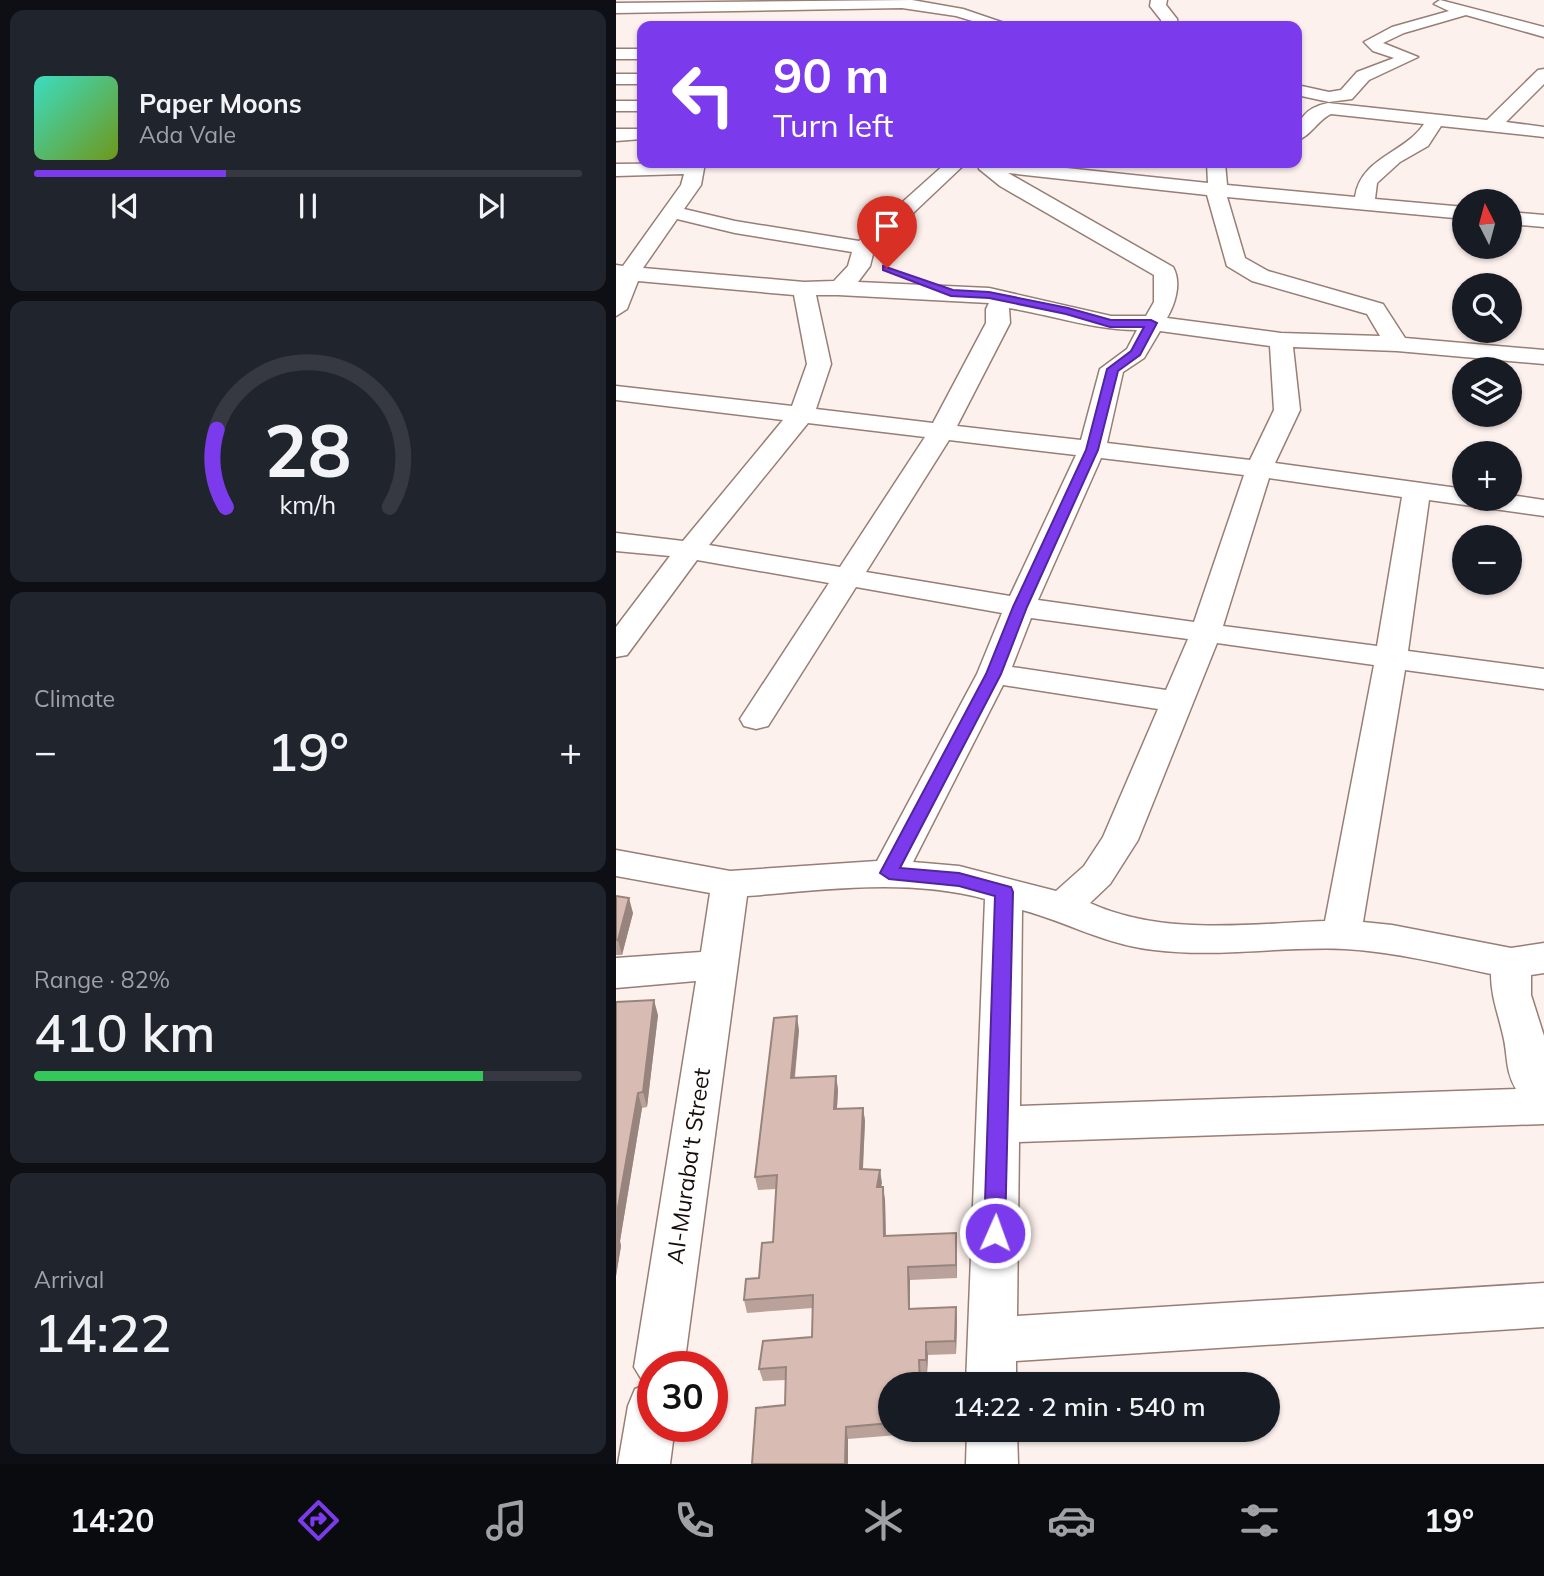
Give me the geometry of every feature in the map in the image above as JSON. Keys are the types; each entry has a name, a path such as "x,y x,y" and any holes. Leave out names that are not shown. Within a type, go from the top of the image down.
{"street":[{"path":"914,4 933,0"},
{"path":"1159,0 1157,5 1169,21"},
{"path":"1433,0 1496,7 1544,17"},
{"path":"1433,0 1544,32"},
{"path":"616,8 738,9 839,6 877,1 914,4 988,21"},
{"path":"1302,129 1328,103 1346,95 1363,76 1410,57 1374,46 1371,44 1374,40 1464,11"},
{"path":"616,54 637,54"},
{"path":"1493,125 1544,75"},
{"path":"616,79 637,79"},
{"path":"1302,92 1328,103 1544,132"},
{"path":"616,106 637,106"},
{"path":"1364,203 1367,181 1393,158 1420,142 1436,119"},
{"path":"616,135 637,134"},
{"path":"616,170 648,168"},
{"path":"616,309 623,271 691,185 694,168"},
{"path":"838,288 846,284 864,253 952,168"},
{"path":"889,873 993,674 1020,607 1092,450 1112,369 1136,353 1165,302 1165,272 1088,226 1053,210 986,168"},
{"path":"1118,168 1222,171 1364,203 1452,212"},
{"path":"1222,171 1235,261 1260,276 1375,309 1397,344"},
{"path":"672,212 864,253 951,293"},
{"path":"1522,219 1544,221"},
{"path":"623,271 804,289 838,288 989,295 1002,300 1068,311 1110,323 1151,323 1281,340 1397,344 1544,357"},
{"path":"616,648 690,550 802,415 819,364 804,289"},
{"path":"756,719 940,434 998,323 997,309 1002,300"},
{"path":"1063,906 1097,875 1120,841 1206,632 1259,469 1276,439 1287,410 1281,340"},
{"path":"616,393 940,434 1259,469 1452,495"},
{"path":"1342,935 1391,658 1416,490"},
{"path":"1522,505 1544,508"},
{"path":"616,542 690,550 1020,607 1544,679"},
{"path":"993,674 1176,702"},
{"path":"616,863 730,884 889,873 959,879 1063,906 1109,928 1153,936 1211,940 1342,935 1392,939 1528,960 1511,995 1524,1037 1527,1071 1544,1100"},
{"name":"Al-Muraba't Street","path":"661,1351 730,884"},
{"path":"1004,892 990,1362 1544,1305"},
{"path":"616,973 718,965"},
{"path":"999,1125 1544,1106"},
{"path":"644,1464 647,1442"},
{"path":"992,1442 992,1464"}],"building":[{"path":"616,896 629,898 618,940 616,940"},
{"path":"654,1000 643,1092 638,1093 616,1219 616,1002"},
{"path":"797,1016 791,1078 836,1076 834,1109 863,1108 860,1169 880,1170 877,1187 883,1187 884,1236 956,1233 956,1265 908,1267 909,1309 956,1307 955,1341 926,1342 926,1360 919,1360 920,1372 878,1372 878,1424 846,1427 845,1464 752,1464 756,1408 785,1405 786,1367 759,1369 763,1341 812,1337 813,1295 744,1300 746,1279 759,1278 762,1243 773,1242 777,1175 755,1177 774,1018"}],"route":[{"path":"887,268 951,293 989,295 1002,300 1068,311 1110,323 1151,323 1136,353 1112,369 1092,450 1020,607 993,674 889,873 959,879 1004,892 995,1233"}]}
